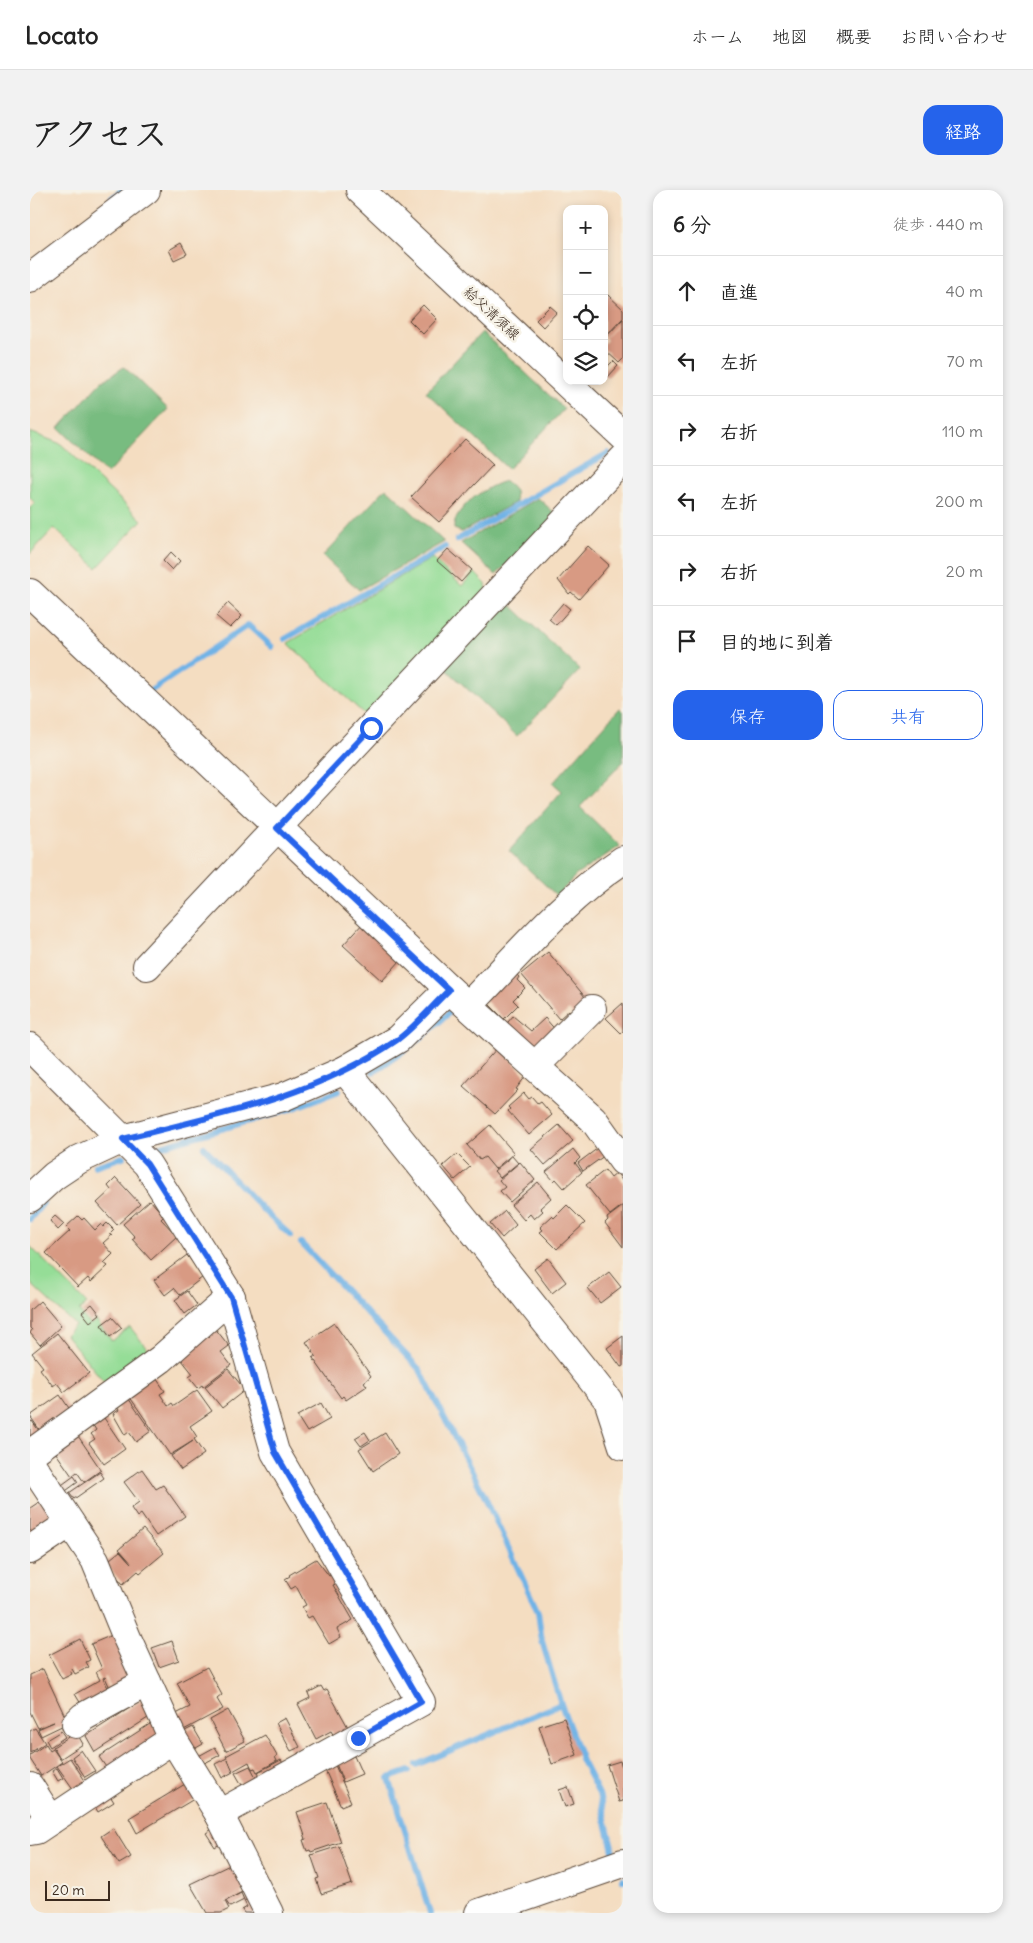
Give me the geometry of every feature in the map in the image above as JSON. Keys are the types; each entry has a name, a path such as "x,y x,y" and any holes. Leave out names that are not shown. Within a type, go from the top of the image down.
{"street":[{"path":"30,278 146,190"},
{"name":"給父清須線","path":"360,190 623,436"},
{"path":"147,966 623,459"},
{"path":"30,593 277,828 459,998 593,1119 620,1151"},
{"path":"30,1198 54,1176 78,1160 123,1139 283,1097 345,1070 398,1039 459,998 608,870 623,860"},
{"path":"535,1066 592,1009"},
{"path":"30,1047 147,1164 231,1297 275,1452 421,1702 219,1814"},
{"path":"345,1070 608,1400 623,1446"},
{"path":"30,1454 160,1359 231,1297"},
{"path":"30,1462 95,1560 173,1739 219,1814 270,1913"},
{"path":"30,1550 70,1523"},
{"path":"76,1724 83,1718 147,1682"},
{"path":"30,1787 41,1825 173,1739"},
{"path":"479,1913 623,1863"}],"green space":[{"path":"482,332 564,409 508,469 426,392"},
{"path":"124,367 168,409 107,474 59,428 101,382"},
{"path":"30,432 61,444 142,520 97,568 54,528 30,554 30,508 35,503 30,498"},
{"path":"506,481 515,491 516,502 462,532 454,529 459,513 472,499 490,487"},
{"path":"386,488 444,542 359,590 323,556"},
{"path":"538,498 558,516 496,575 461,543"},
{"path":"432,558 462,586 474,572 486,584 487,593 365,715 288,643"},
{"path":"498,602 509,603 580,670 517,736 441,664"},
{"path":"620,708 623,711 623,762 580,807 620,846 576,875 557,896 509,851 562,791 553,783"},
{"path":"30,1246 87,1304 79,1311 90,1325 96,1320 112,1341 130,1327 152,1354 109,1388 66,1335 75,1325 30,1283"}],"building":[{"path":"181,243 187,254 174,260 169,250"},
{"path":"608,295 623,309 623,318 608,334"},
{"path":"423,305 437,319 423,334 409,320"},
{"path":"550,306 557,312 543,327 536,320"},
{"path":"623,319 623,359 619,363 608,353 608,335"},
{"path":"613,361 618,366 608,377 608,366"},
{"path":"465,439 493,465 439,522 411,497"},
{"path":"588,546 609,565 579,599 571,592 569,594 558,580"},
{"path":"448,549 472,570 461,582 437,561"},
{"path":"171,552 180,561 172,570 163,561"},
{"path":"228,603 242,616 230,628 216,616"},
{"path":"563,603 570,609 556,625 549,619"},
{"path":"365,921 401,960 382,981 343,945"},
{"path":"548,952 590,1003 574,1016 569,1010 559,1019 521,974"},
{"path":"511,969 519,977 517,980 525,988 513,1000 518,1005 504,1019 484,999"},
{"path":"623,1003 623,1031 621,1033 606,1018"},
{"path":"513,1016 531,1031 545,1018 558,1033 534,1055 503,1028"},
{"path":"499,1046 526,1076 516,1089 518,1090 495,1114 463,1086"},
{"path":"524,1093 529,1099 532,1097 538,1104 541,1102 552,1115 529,1135 508,1111 510,1109 508,1107"},
{"path":"490,1125 514,1153 495,1169 485,1157 480,1160 467,1145"},
{"path":"559,1125 573,1141 545,1165 531,1149"},
{"path":"602,1145 608,1153 583,1171 578,1163"},
{"path":"573,1149 580,1158 575,1163 582,1172 564,1188 546,1172"},
{"path":"457,1154 470,1167 455,1180 443,1166"},
{"path":"512,1156 518,1163 500,1178 494,1171"},
{"path":"520,1162 535,1180 510,1202 500,1191 505,1187 499,1180"},
{"path":"605,1170 611,1178 617,1173 623,1182 623,1205 610,1215 586,1185"},
{"path":"116,1178 140,1204 117,1225 97,1203 111,1190 108,1186"},
{"path":"538,1182 551,1198 540,1208 543,1211 534,1219 530,1214 524,1220 511,1205"},
{"path":"150,1200 164,1216 161,1219 177,1236 151,1260 132,1239 135,1237 123,1224"},
{"path":"567,1205 585,1223 557,1249 540,1232 543,1230 540,1227 552,1216 554,1218"},
{"path":"623,1206 623,1247 605,1223 608,1220 607,1218"},
{"path":"505,1211 516,1225 502,1238 490,1224"},
{"path":"55,1216 64,1224 58,1230 50,1221"},
{"path":"78,1216 82,1220 84,1218 95,1230 101,1224 103,1227 107,1223 114,1230 110,1234 112,1235 103,1243 113,1254 104,1263 108,1266 91,1282 88,1278 78,1287 46,1253 70,1231 66,1227"},
{"path":"187,1255 203,1277 180,1295 174,1288 165,1295 154,1280"},
{"path":"548,1258 566,1282 552,1293 534,1269"},
{"path":"609,1272 621,1287 600,1303 588,1288"},
{"path":"187,1291 197,1305 185,1314 175,1300"},
{"path":"40,1301 61,1326 40,1345 30,1333 32,1330 30,1328 30,1310"},
{"path":"92,1304 100,1314 90,1322 82,1312"},
{"path":"112,1317 122,1328 110,1337 101,1325"},
{"path":"334,1323 371,1376 364,1382 367,1386 346,1400 343,1396 341,1398 313,1358 316,1356 306,1342"},
{"path":"214,1327 229,1346 221,1352 231,1365 203,1387 202,1385 198,1388 189,1377 193,1374 178,1355"},
{"path":"57,1333 89,1373 64,1392 57,1383 53,1386 40,1369 43,1367 32,1353"},
{"path":"623,1336 623,1366 621,1367 607,1348"},
{"path":"228,1369 245,1390 222,1408 205,1387"},
{"path":"154,1375 165,1391 160,1394 168,1406 172,1403 174,1406 197,1390 212,1411 190,1426 197,1437 194,1439 204,1454 181,1470 171,1456 193,1441 170,1455 127,1393"},
{"path":"60,1395 73,1414 43,1435 30,1416"},
{"path":"126,1395 151,1431 136,1442 129,1432 125,1435 113,1414 119,1410 114,1403"},
{"path":"321,1403 330,1419 307,1432 297,1416"},
{"path":"102,1415 125,1449 104,1464 89,1443 95,1439 91,1434 96,1430 91,1422"},
{"path":"32,1421 42,1435 30,1443 30,1422"},
{"path":"74,1430 101,1470 84,1482 77,1472 72,1476 51,1446"},
{"path":"365,1432 370,1440 361,1446 355,1438"},
{"path":"385,1433 398,1454 373,1471 359,1449"},
{"path":"142,1469 156,1489 163,1485 185,1516 156,1536 141,1514 137,1517 131,1508 139,1502 124,1482"},
{"path":"100,1472 104,1478 74,1499 69,1493"},
{"path":"74,1476 78,1482 63,1493 59,1487"},
{"path":"45,1498 62,1522 36,1539 30,1530 30,1508"},
{"path":"143,1529 164,1553 123,1584 105,1563 120,1551 131,1563 119,1549"},
{"path":"316,1559 329,1576 331,1575 336,1584 333,1585 353,1620 337,1629 341,1637 329,1644 312,1616 308,1618 302,1607 306,1605 296,1586 291,1589 285,1579"},
{"path":"117,1633 136,1676 110,1688 105,1677 103,1678 111,1694 84,1709 75,1694 100,1680 96,1672 102,1669 91,1644"},
{"path":"80,1639 90,1660 86,1662 89,1667 75,1674 72,1669 70,1670 72,1674 62,1679 49,1655"},
{"path":"172,1641 179,1660 159,1667 152,1648"},
{"path":"207,1667 222,1695 217,1699 223,1709 178,1733 176,1714 190,1707 177,1683"},
{"path":"43,1669 68,1723 41,1736 38,1729 54,1722 38,1728 30,1712 30,1675"},
{"path":"321,1686 324,1691 327,1689 349,1729 334,1736 331,1731 316,1739 298,1704 310,1698 308,1693"},
{"path":"142,1700 151,1716 95,1752 86,1736"},
{"path":"228,1710 245,1741 226,1751 210,1720"},
{"path":"285,1718 300,1747 291,1751 276,1723"},
{"path":"564,1718 577,1755 552,1764 539,1726"},
{"path":"153,1722 161,1736 108,1770 99,1757"},
{"path":"193,1727 203,1744 189,1752 179,1734"},
{"path":"35,1728 45,1743 30,1753 30,1731"},
{"path":"61,1731 65,1737 50,1747 46,1740"},
{"path":"76,1732 83,1744 60,1759 53,1747"},
{"path":"265,1735 277,1756 275,1757 277,1761 257,1772 255,1768 252,1769 249,1762 233,1771 228,1760 233,1772 222,1778 215,1764"},
{"path":"46,1744 50,1751 53,1749 62,1762 41,1776 30,1759 30,1755"},
{"path":"215,1747 220,1755 199,1766 195,1758"},
{"path":"81,1750 95,1771 85,1777 72,1757"},
{"path":"354,1756 362,1774 343,1782 336,1764"},
{"path":"70,1758 88,1785 76,1793 57,1766"},
{"path":"281,1760 284,1765 261,1777 258,1772"},
{"path":"620,1761 623,1770 623,1801 619,1802 607,1765"},
{"path":"335,1765 351,1802 341,1806 325,1770"},
{"path":"250,1766 257,1779 243,1787 235,1773"},
{"path":"57,1768 63,1778 58,1781 52,1771"},
{"path":"190,1781 199,1796 137,1833 129,1818"},
{"path":"568,1787 574,1804 565,1807 559,1790"},
{"path":"107,1791 114,1802 98,1812 91,1800"},
{"path":"327,1802 341,1842 311,1852 310,1850 307,1851 303,1840 306,1839 297,1812"},
{"path":"217,1826 226,1840 215,1847 206,1833"},
{"path":"113,1828 131,1857 119,1864 101,1836"},
{"path":"339,1846 352,1884 321,1894 316,1879 319,1878 311,1855"},
{"path":"236,1862 246,1890 225,1901 229,1909 221,1913 207,1913 190,1884"},
{"path":"241,1893 244,1900 230,1907 226,1901"},
{"path":"254,1896 262,1913 244,1913 242,1910 247,1907 244,1901"}],"waterway":[{"path":"112,198 123,190"},
{"path":"457,540 608,453"},
{"path":"285,639 445,547"},
{"path":"146,694 248,625 272,647"},
{"path":"373,1072 417,1041 456,1006"},
{"path":"148,1150 288,1110 339,1091"},
{"path":"204,1147 265,1212 291,1236"},
{"path":"95,1166 123,1157"},
{"path":"30,1219 43,1203"},
{"path":"301,1243 420,1370 483,1493 538,1612 542,1641 561,1704 582,1761 599,1794 614,1855"},
{"path":"416,1765 561,1704"},
{"path":"409,1771 389,1778 430,1913"}],"route":[{"path":"358,1738 421,1702 275,1452 231,1297 147,1164 123,1139 283,1097 345,1070 398,1039 449,990 277,828 371,728"}]}
